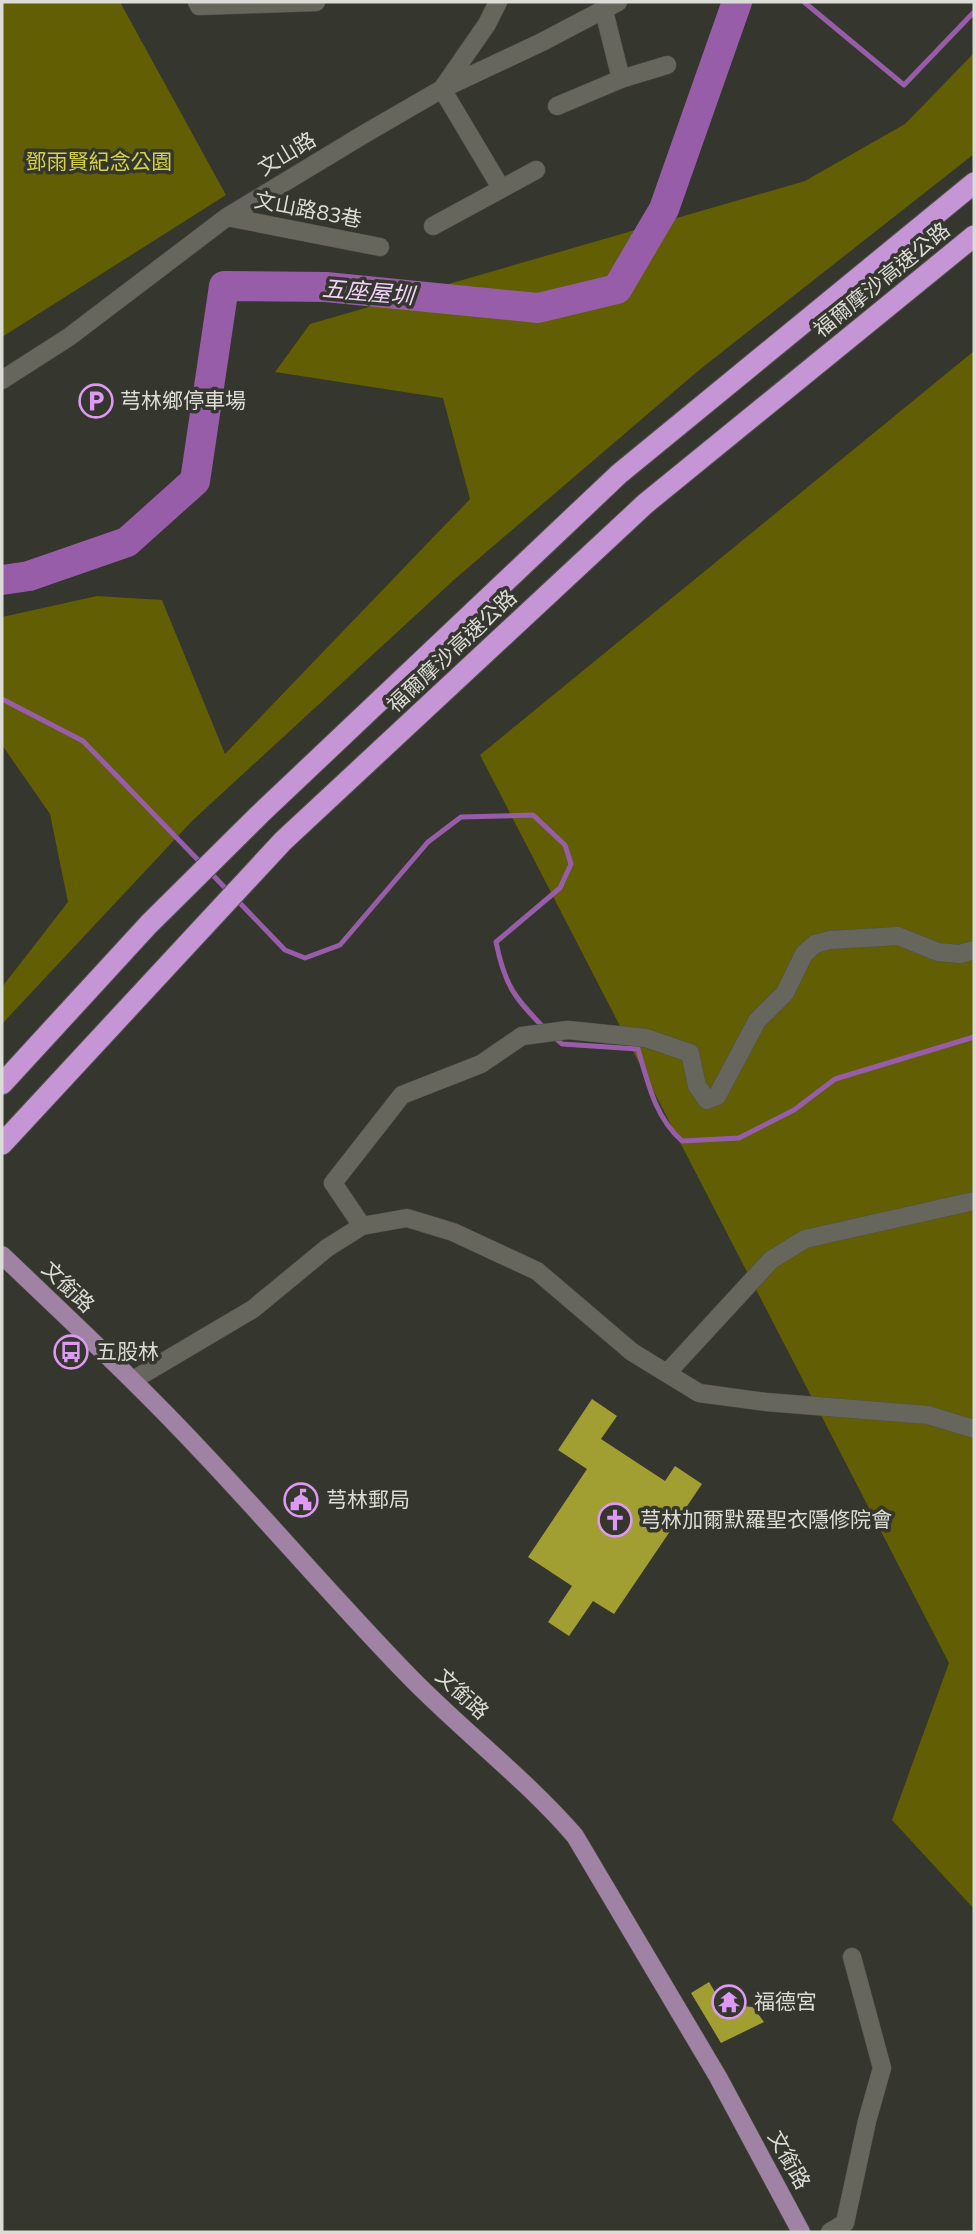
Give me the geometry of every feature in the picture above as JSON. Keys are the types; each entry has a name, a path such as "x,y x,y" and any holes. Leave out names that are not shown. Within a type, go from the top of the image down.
{"highway":[{"name":"福爾摩沙高速公路","path":"2,1084 149,924 260,814 619,474 974,183"},
{"name":"福爾摩沙高速公路","path":"2,1144 283,841 645,504 974,236"}],"main road":[{"name":"文銜路","path":"2,1255 132,1380 206,1456 322,1585 410,1677 520,1778 575,1836 718,2077 801,2232"}],"street":[{"path":"198,4 316,2"},
{"path":"498,2 487,24 442,89 501,188"},
{"path":"611,6 621,79"},
{"name":"文山路","path":"2,380 69,337 227,217 442,89 611,6"},
{"path":"557,106 621,79 667,65"},
{"path":"433,226 536,170"},
{"name":"文山路83巷","path":"227,217 380,247"},
{"path":"362,1227 333,1183 402,1095 481,1064 522,1036 568,1030 646,1038 690,1053 697,1086 706,1100 717,1096 757,1021 785,993 804,954 815,944 830,940 898,936 938,952 960,954 974,950"},
{"path":"667,1373 771,1260 805,1239 974,1201"},
{"path":"132,1380 253,1309 327,1248 362,1227 407,1218 453,1232 537,1271 632,1352 699,1393 766,1402 928,1415 974,1429"},
{"path":"830,2232 845,2223 882,2068 852,1957"}],"green space":[{"name":"鄧雨賢紀念公園","path":"2,2 120,2 226,195 2,337"},
{"path":"974,53 974,154 698,371 456,578 192,821 2,1024 2,987 68,902 50,814 2,745 2,617 97,596 162,600 225,754 470,499 443,398 275,372 310,324 805,181 905,124"},
{"path":"974,351 974,1909 892,1820 949,1663 480,755"}],"building":[{"name":"芎林加爾默羅聖衣隱修院會","path":"592,1399 617,1416 601,1439 665,1481 675,1466 702,1484 614,1614 593,1601 569,1636 548,1622 572,1586 528,1557 587,1469 558,1450"},
{"path":"709,1982 718,1997 731,1990 741,2006 753,2007 764,2022 721,2043 691,1993"}],"waterway":[{"name":"五座屋圳","path":"2,580 29,576 127,542 195,481 224,286 326,287 538,308 617,289 664,209 737,2"},
{"path":"804,2 904,85 974,12"},
{"path":"2,699 83,741 201,863"},
{"path":"235,898 285,950 305,958 340,945 428,842 461,817 533,815 565,845 571,864 560,888 496,942 503,970 513,991 546,1030"},
{"path":"208,870 228,891"},
{"path":"553,1036 562,1044 638,1049 659,1110 682,1141 739,1138 794,1110 835,1079 974,1037"}],"place":[{"name":"芎林鄉停車場","path":"96,401"},
{"name":"五股林","path":"71,1352"},
{"name":"芎林郵局","path":"301,1500"},
{"name":"芎林加爾默羅聖衣隱修院會","path":"615,1520"},
{"name":"福德宮","path":"729,2002"}]}
